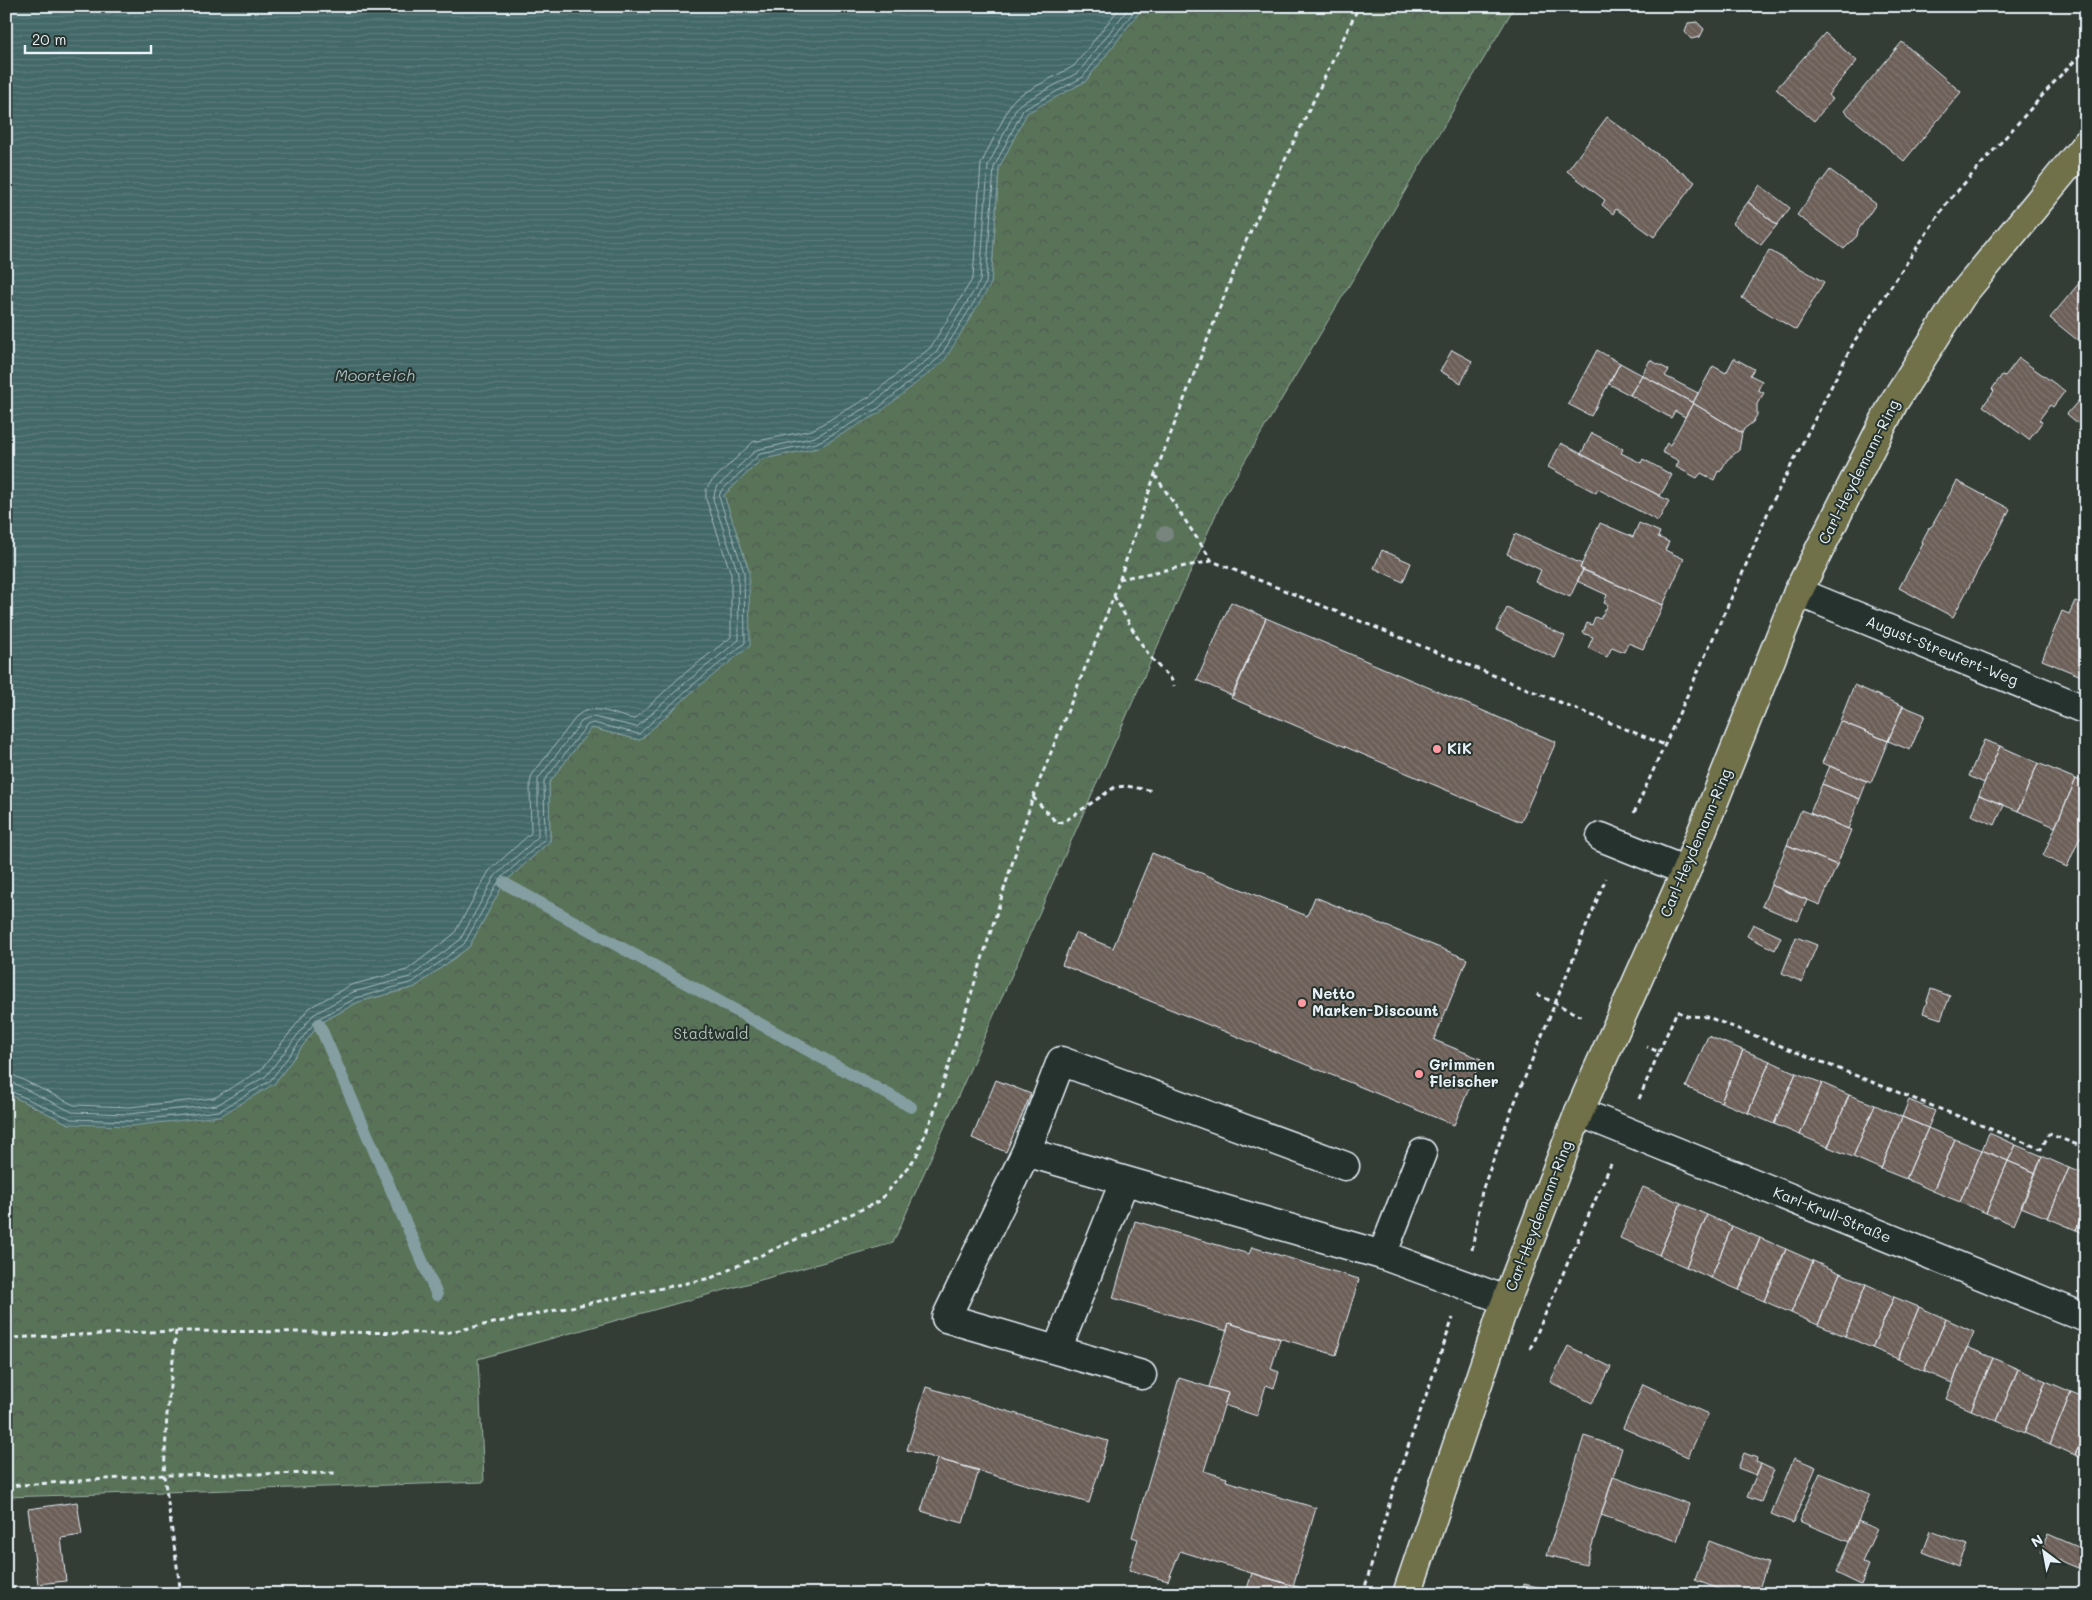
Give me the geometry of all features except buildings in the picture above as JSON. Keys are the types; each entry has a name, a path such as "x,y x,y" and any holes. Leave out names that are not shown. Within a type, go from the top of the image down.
{"main road":[{"name":"Carl-Heydemann-Ring","path":"1407,1594 1506,1300 1579,1112 1686,871 1798,592 1894,402 1962,295 2086,144"}],"street":[{"name":"August-Streufert-Weg","path":"1798,592 2086,710"},
{"path":"1610,841 1686,871"},
{"path":"1142,1375 946,1318 1026,1152 1061,1061 1345,1166"},
{"name":"Karl-Krull-Straße","path":"1579,1112 2086,1318"},
{"path":"1026,1152 1124,1182 1382,1255 1506,1300"},
{"path":"1382,1255 1422,1153"},
{"path":"1057,1350 1124,1182"}],"path":[{"path":"6,1338 176,1331 445,1333 710,1278 880,1201 916,1157 934,1112 1033,797 1114,596 1118,579 1155,474 1246,243 1359,6"},
{"path":"1363,1594 1394,1487 1464,1286 1482,1191 1510,1114 1556,1004 1610,841 1665,746 1771,505 1855,340 1946,204 2086,49"},
{"path":"1155,474 1212,561"},
{"path":"1118,579 1212,561 1665,746"},
{"path":"1114,596 1141,642 1160,668 1172,679 1174,686"},
{"path":"1033,797 1057,823 1064,821 1115,787 1127,786 1153,791"},
{"path":"1537,994 1556,1004"},
{"path":"1659,1052 1677,1011 1687,1016 1708,1017 2041,1149 2049,1134 2086,1148"},
{"path":"1528,1354 1625,1131"},
{"path":"176,1331 167,1414 164,1475 181,1594"},
{"path":"6,1486 164,1475 338,1473"}],"green space":[{"name":"Stadtwald","path":"1144,6 1515,6 1224,496 893,1243 478,1359 484,1482 6,1497 6,1093 69,1124 274,1084 319,1024 358,1002 415,987 469,947 504,883 550,841 549,783 591,728 640,740 692,692 749,571 724,495 762,459 818,448 991,284 999,168 1027,112 1086,81"}],"water":[{"name":"Moorteich","path":"6,6 1144,6 1086,81 1027,113 999,168 991,284 944,361 879,413 818,448 762,459 724,495 749,571 750,646 692,692 640,740 591,728 549,783 550,841 504,883 469,947 415,987 358,1002 319,1024 274,1084 220,1116 130,1126 69,1124 6,1093"}],"waterway":[{"path":"504,883 911,1107"},
{"path":"319,1024 437,1295"}],"place":[{"name":"KiK","path":"1437,749"},
{"name":"Netto Marken-Discount","path":"1302,1003"},
{"name":"Grimmen Fleischer","path":"1419,1074"}]}
